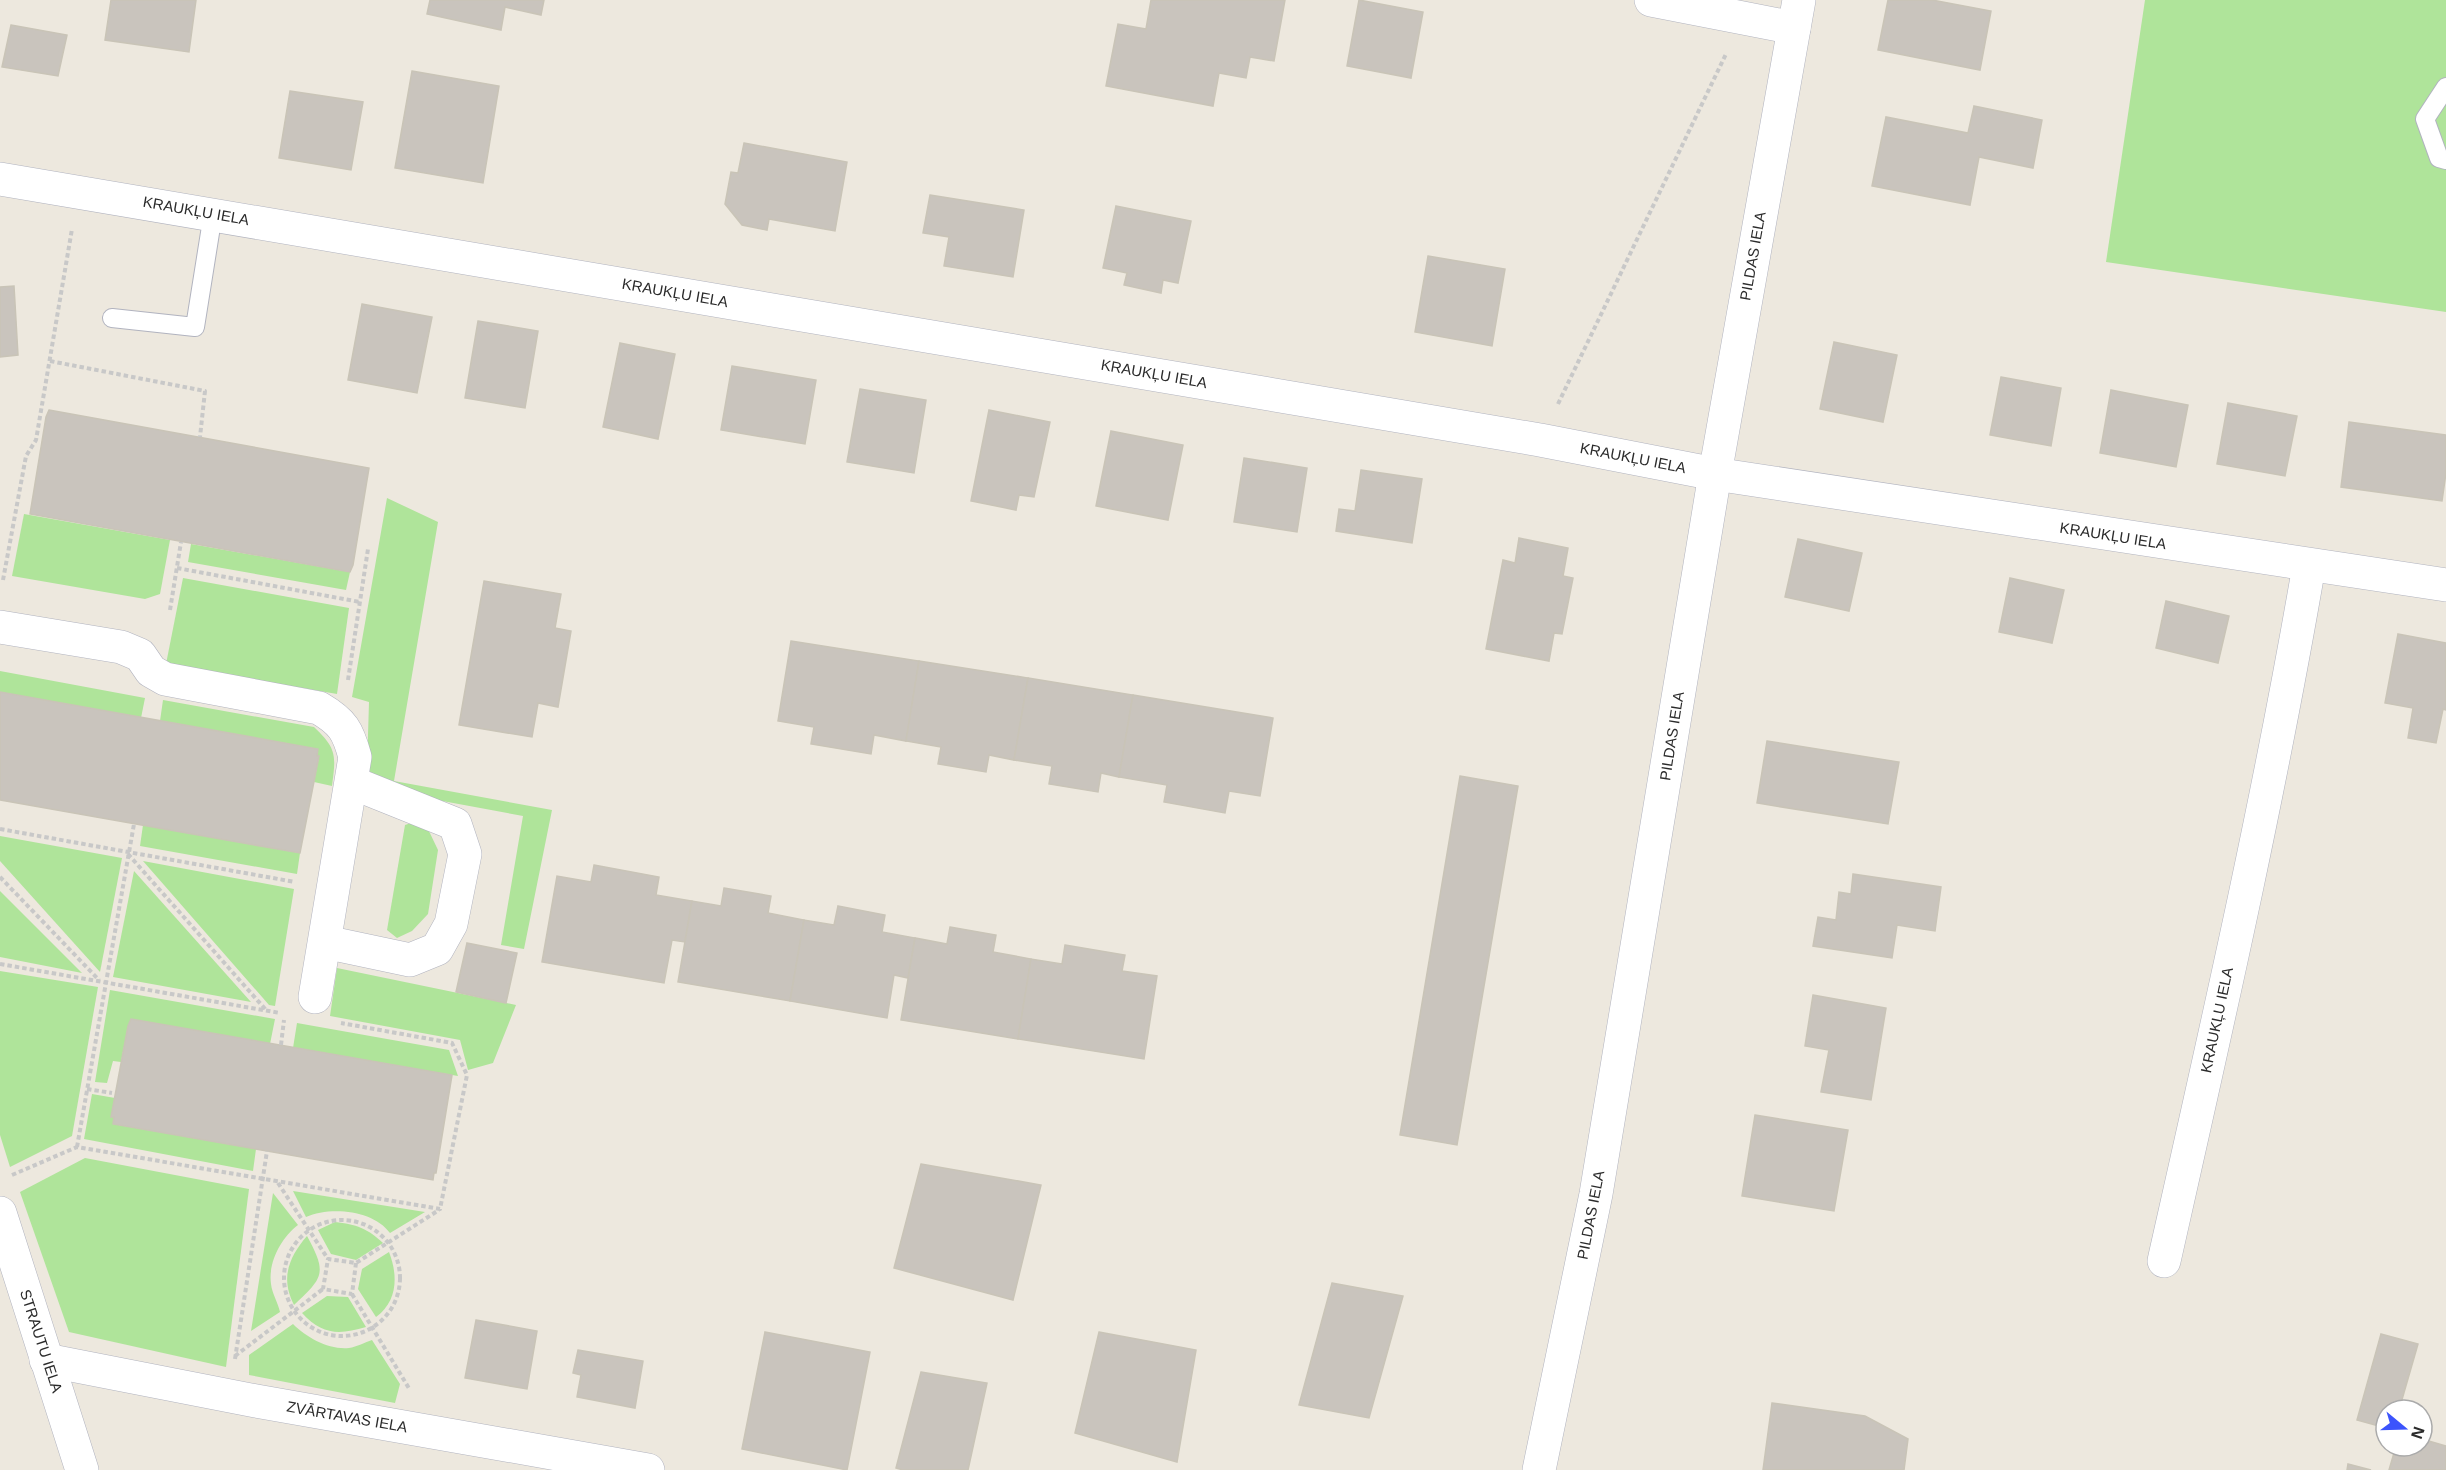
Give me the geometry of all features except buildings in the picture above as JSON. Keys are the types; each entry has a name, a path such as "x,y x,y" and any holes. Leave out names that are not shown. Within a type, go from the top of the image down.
{"street":[{"path":"1651,0 1749,18 1796,14"},
{"name":"PILDAS IELA","path":"1539,1470 1596,1194 1715,474 1796,14"},
{"name":"KRAUKĻU IELA","path":"0,179 1540,440 1715,474 2446,585"},
{"name":"KRAUKĻU IELA","path":"2164,1261 2205,1080 2294,657 2309,566"},
{"path":"0,627 121,647 140,655 151,671 165,679 319,708 337,718 349,734 355,758 353,783 315,998"},
{"path":"325,942 410,960 437,949 451,924 465,854 455,824 353,783"},
{"name":"STRAUTU IELA","path":"1,1220 82,1470"},
{"name":"ZVĀRTAVAS IELA","path":"46,1360 229,1396 648,1470"}],"lane":[{"path":"2446,87 2425,119 2439,158 2446,160"},
{"path":"112,318 195,327 213,214"}],"path":[{"path":"1540,440 1729,49 1749,18"},
{"path":"3,580 26,456 36,440 78,192"},
{"path":"50,361 205,391 200,437"},
{"path":"170,610 182,542"},
{"path":"337,718 345,697 368,549"},
{"path":"177,568 360,602"},
{"path":"77,1147 134,824"},
{"path":"0,830 303,883"},
{"path":"128,854 266,1010"},
{"path":"0,877 99,981"},
{"path":"0,964 285,1013 281,1045"},
{"path":"328,1259 356,1263 440,1209 467,1075 452,1043 340,1023"},
{"path":"87,1089 112,1093"},
{"path":"11,1176 77,1147 440,1209"},
{"path":"229,1396 267,1151"},
{"path":"235,1356 322,1289 328,1259 277,1182"},
{"path":"335,1220 352,1220 368,1226 383,1236 393,1250 399,1267 400,1284 395,1301 386,1316 373,1328 356,1335 339,1337 322,1333 306,1325 293,1311 286,1296 283,1279 286,1262 292,1246 309,1230 318,1224 335,1220"},
{"path":"356,1263 352,1294 437,1434"},
{"path":"322,1289 352,1294"}],"green space":[{"path":"2145,0 2446,0 2446,312 2106,262"},
{"path":"387,498 438,522 394,781 552,810 524,949 501,945 523,816 437,800 379,784 367,768 369,702 352,697"},
{"path":"24,514 170,540 160,594 145,599 12,576"},
{"path":"191,544 350,572 346,590 188,562"},
{"path":"183,578 349,608 337,694 166,664"},
{"path":"0,671 145,698 141,718 0,692"},
{"path":"163,700 314,727 327,741 333,753 332,786 314,782 319,757 317,756 318,749 160,721"},
{"path":"417,821 427,827 438,850 428,914 412,931 397,938 387,930 405,825"},
{"path":"143,825 300,853 297,874 140,846"},
{"path":"0,836 122,858 100,972 0,861"},
{"path":"143,861 294,889 275,1006 269,1005"},
{"path":"134,871 251,1002 113,977"},
{"path":"0,891 82,973 0,957"},
{"path":"337,968 516,1005 493,1063 468,1070 460,1040 330,1016"},
{"path":"0,971 98,987 72,1136 10,1167 0,1135"},
{"path":"110,990 275,1019 270,1044 131,1019 121,1062 113,1061 107,1083 95,1082"},
{"path":"297,1023 449,1050 458,1076 293,1048"},
{"path":"92,1094 115,1098 113,1124 256,1149 253,1171 84,1139"},
{"path":"85,1158 249,1189 226,1367 69,1332 20,1192"},
{"path":"293,1191 425,1212 390,1233 374,1219 351,1212 327,1212 306,1217"},
{"path":"273,1193 298,1225 281,1244 272,1267 272,1287 280,1312 251,1331"},
{"path":"335,1222 361,1228 383,1243 356,1260 331,1254 318,1230"},
{"path":"307,1236 318,1258 319,1274 312,1288 294,1305 288,1286 288,1268 295,1252"},
{"path":"389,1252 394,1270 394,1287 389,1303 376,1317 358,1289 362,1269"},
{"path":"327,1296 348,1297 366,1327 339,1332 331,1331 317,1326 302,1313"},
{"path":"293,1324 312,1338 334,1347 352,1347 372,1340 400,1384 395,1403 249,1375 249,1355"}]}
